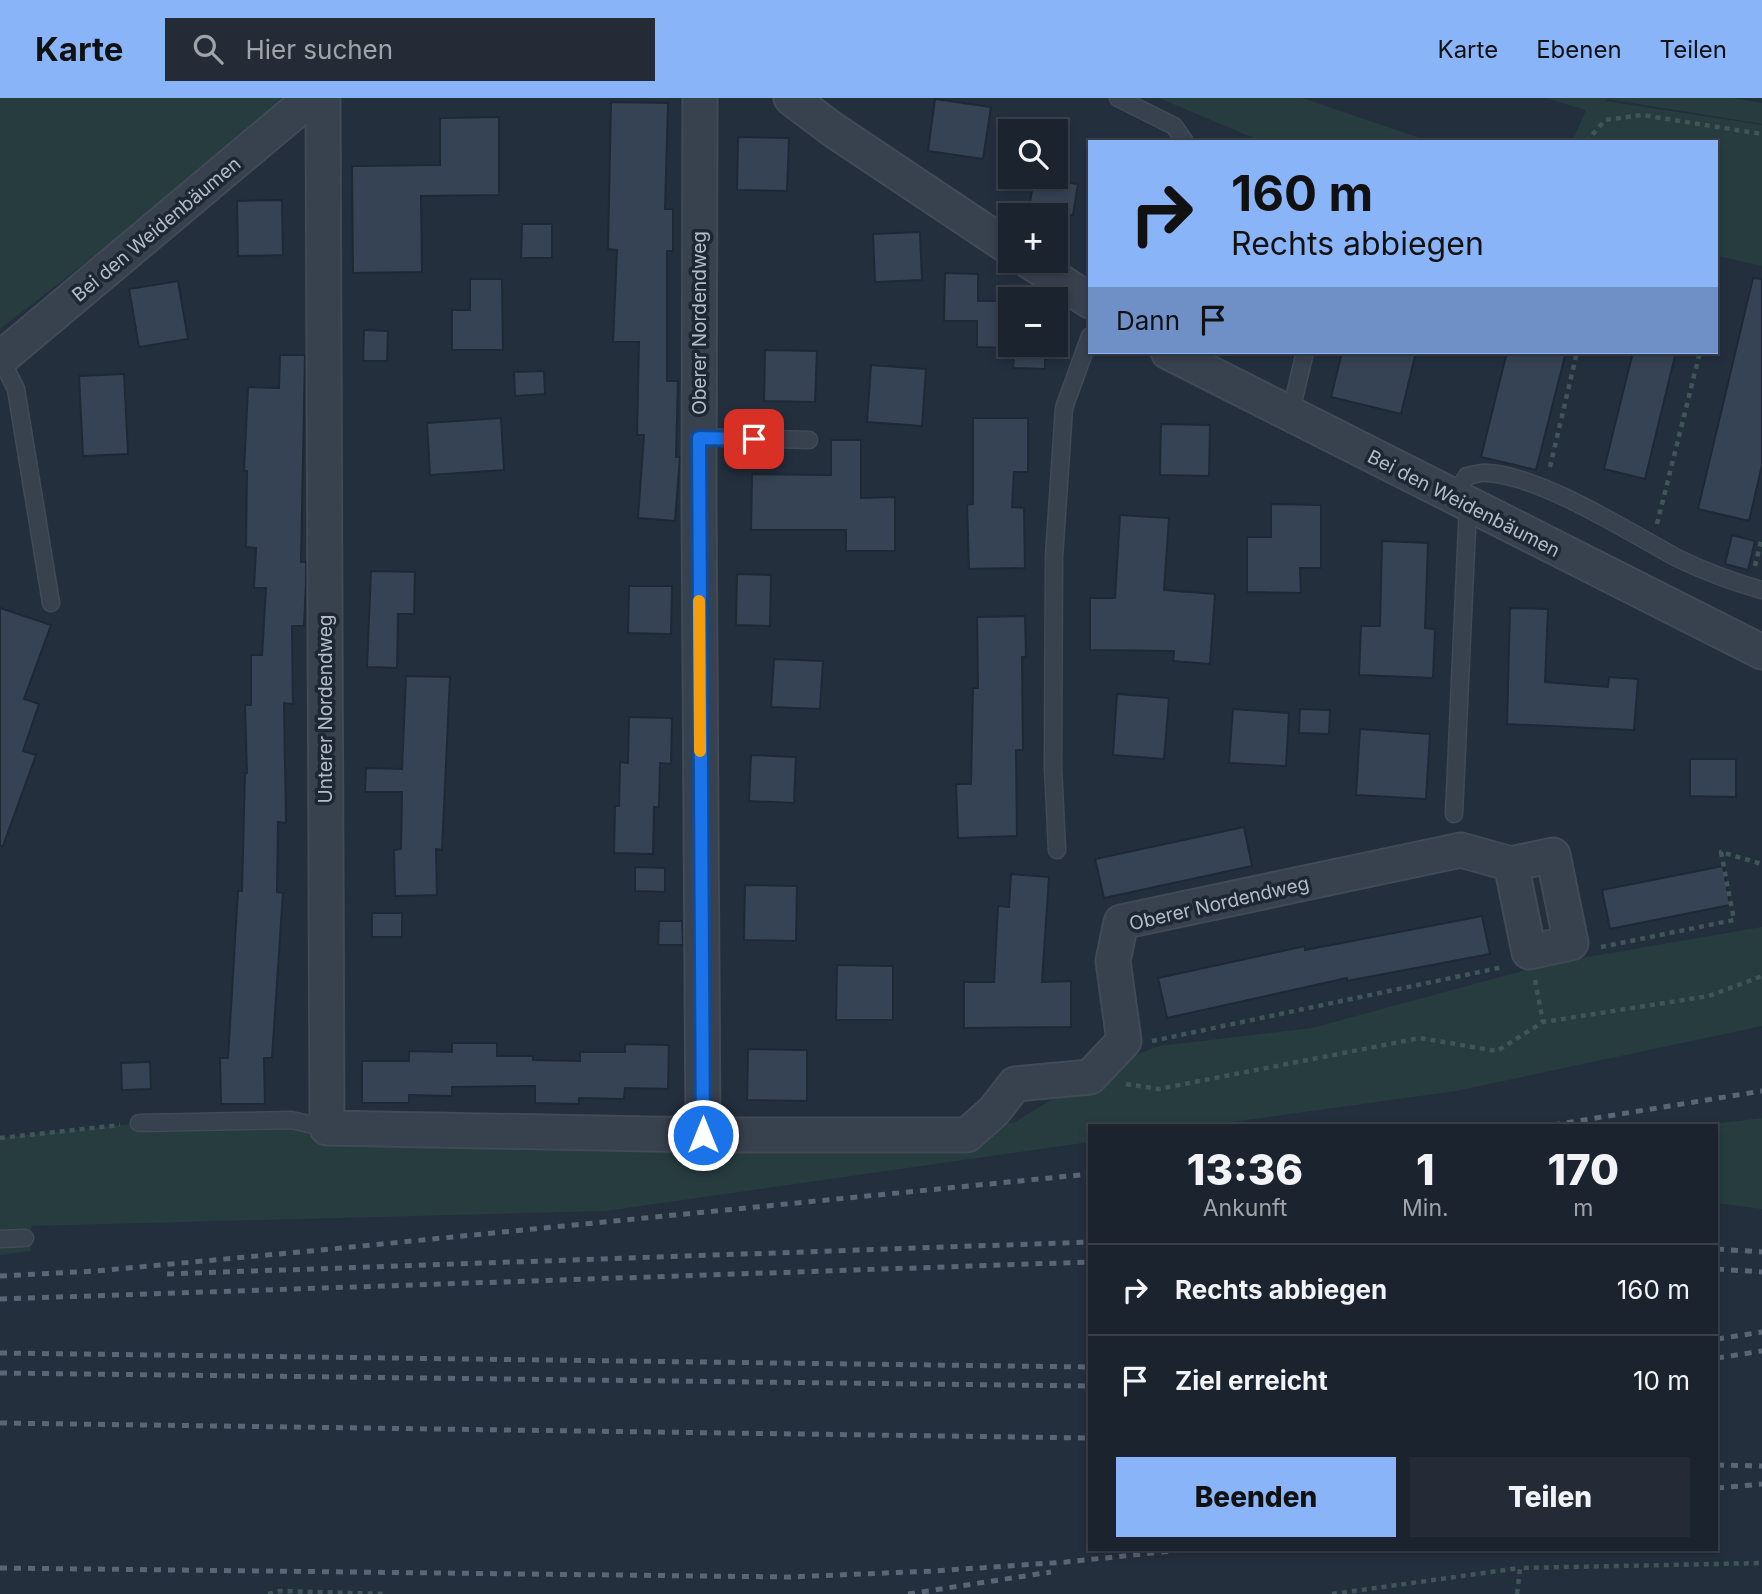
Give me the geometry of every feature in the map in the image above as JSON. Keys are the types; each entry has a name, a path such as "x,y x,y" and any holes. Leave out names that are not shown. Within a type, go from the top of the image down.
{"street":[{"name":"Bei den Weidenbäumen","path":"0,359 312,98"},
{"name":"Unterer Nordendweg","path":"323,98 327,1128"},
{"name":"Oberer Nordendweg","path":"700,98 703,1135"},
{"path":"791,98 832,130 998,240"},
{"path":"1047,273 1088,300"},
{"name":"Bei den Weidenbäumen","path":"1173,354 1762,652"},
{"name":"Oberer Nordendweg","path":"1124,1041 1112,961 1121,922 1461,850 1511,863 1553,855 1572,943"},
{"path":"1511,863 1530,952 1572,943"},
{"path":"327,1128 703,1135 967,1135 994,1111 1015,1084 1090,1077 1124,1041"}],"lane":[{"path":"1118,98 1174,127 1184,140"},
{"path":"1057,850 1053,766 1054,556 1064,408 1088,341"},
{"path":"1290,415 1305,354"},
{"path":"0,359 16,389 51,603"},
{"path":"699,438 809,440"},
{"path":"1454,814 1461,501 1467,476 1487,473 1524,481 1691,564 1756,588"},
{"path":"139,1123 291,1120 327,1128"},
{"path":"0,1239 26,1238"}],"path":[{"path":"1588,140 1605,120 1642,115 1762,134"},
{"path":"1545,490 1577,354"},
{"path":"1652,544 1700,354"},
{"path":"1756,588 1762,537"},
{"path":"1572,943 1583,951 1734,920 1721,852 1762,864"},
{"path":"1530,952 1543,1022"},
{"path":"1124,1041 1143,1043 1515,965 1530,952"},
{"path":"1090,1077 1159,1089 1420,1038 1497,1051 1543,1022 1709,996 1762,976"},
{"path":"0,1138 139,1123"},
{"path":"1332,1594 1520,1568 1762,1563"},
{"path":"1517,1594 1520,1568"},
{"path":"268,1594 280,1591 387,1594"}],"green space":[{"path":"0,98 298,98 0,329"},
{"path":"1159,98 1302,98 1426,140 1258,140"},
{"path":"1546,98 1733,98 1762,103 1762,124 1608,99 1605,101 1762,125 1762,266 1718,256 1718,140 1573,140 1586,110"},
{"path":"1762,927 1762,1026 1456,1091 1218,1124 1088,1124 1088,1142 605,1211 31,1226 31,1251 0,1255 0,1138 139,1123 519,1130 699,1155 959,1136 1015,1122 1102,1068 1159,1046 1312,1028 1552,963"},
{"path":"1762,1118 1762,1209 1718,1203 1718,1124 1713,1124"}],"building":[{"path":"935,99 991,107 983,159 928,151"},
{"path":"611,102 668,103 665,209 673,209 673,251 667,251 667,381 678,381 676,457 680,457 675,521 638,518 644,435 637,435 639,342 613,342 617,250 608,249"},
{"path":"499,117 499,195 421,196 422,272 353,273 352,166 440,165 440,118"},
{"path":"738,137 789,138 787,191 737,190"},
{"path":"1068,182 1078,184 1073,215 1068,215 1068,203 1030,203 1032,189 1068,189"},
{"path":"282,200 283,255 238,256 237,201"},
{"path":"522,224 552,224 552,258 521,258"},
{"path":"920,232 922,280 875,282 873,234"},
{"path":"945,273 978,274 978,301 998,301 998,348 977,347 977,321 944,321"},
{"path":"1753,278 1762,279 1762,465 1749,521 1698,509"},
{"path":"470,279 502,279 503,350 452,350 452,310 470,310"},
{"path":"178,281 188,339 139,347 129,289"},
{"path":"364,330 388,331 387,361 363,361"},
{"path":"765,350 817,351 815,402 764,401"},
{"path":"1342,354 1416,354 1401,414 1331,397"},
{"path":"1507,354 1565,354 1536,470 1481,457"},
{"path":"1633,354 1676,354 1645,479 1604,469"},
{"path":"280,355 305,355 301,562 306,562 306,582 304,626 292,626 293,704 284,703 286,823 278,822 277,892 283,893 272,1058 264,1058 265,1104 221,1104 220,1058 228,1058 238,891 242,891 247,773 245,705 251,705 251,655 262,655 266,588 254,588 256,548 246,547 247,471 244,471 248,387 279,388"},
{"path":"1014,357 1045,357 1045,369 1013,368"},
{"path":"871,365 926,369 922,426 867,422"},
{"path":"544,371 545,394 515,396 514,372"},
{"path":"124,374 128,454 83,456 79,376"},
{"path":"501,418 504,470 430,475 427,423"},
{"path":"973,418 1028,418 1028,472 1014,472 1012,507 1024,508 1025,568 969,569 967,505 973,504"},
{"path":"1161,424 1210,425 1209,476 1160,475"},
{"path":"831,440 861,440 861,498 895,497 895,551 846,551 846,530 751,530 752,474 831,475"},
{"path":"1271,504 1321,505 1321,568 1300,568 1301,593 1247,592 1247,537 1271,537"},
{"path":"1120,515 1169,518 1164,590 1215,594 1210,664 1173,661 1174,651 1090,650 1090,598 1115,598"},
{"path":"1732,535 1755,541 1748,570 1725,564"},
{"path":"1382,541 1428,543 1425,628 1435,629 1433,678 1359,675 1361,626 1380,626"},
{"path":"371,571 415,572 414,614 398,614 397,668 367,667"},
{"path":"737,574 771,575 770,626 736,625"},
{"path":"629,586 672,586 671,634 628,633"},
{"path":"0,608 51,625 24,699 39,704 23,751 36,755 3,846 0,846"},
{"path":"1510,608 1548,609 1545,682 1608,687 1609,677 1638,679 1634,730 1507,724"},
{"path":"1025,616 1026,657 1022,657 1023,750 1016,750 1017,836 958,838 956,784 971,784 973,688 978,688 977,617"},
{"path":"774,659 823,661 820,709 771,707"},
{"path":"406,676 450,677 442,850 436,849 437,895 395,896 394,850 401,849 402,792 365,792 366,768 402,769"},
{"path":"1117,694 1169,698 1164,759 1113,755"},
{"path":"1233,709 1289,713 1286,766 1229,763"},
{"path":"1300,709 1330,710 1329,734 1299,733"},
{"path":"629,717 672,718 671,764 660,763 659,807 654,807 653,854 614,853 615,806 619,806 620,762 628,763"},
{"path":"1360,729 1430,734 1426,799 1356,795"},
{"path":"751,755 796,757 794,803 749,801"},
{"path":"1690,759 1736,759 1736,797 1690,796"},
{"path":"1244,827 1252,866 1104,898 1095,859"},
{"path":"1723,866 1730,905 1610,929 1602,890"},
{"path":"635,867 665,868 665,892 635,891"},
{"path":"1011,874 1049,877 1042,982 1071,981 1071,1027 964,1028 964,982 994,982 998,906 1009,907"},
{"path":"745,885 797,886 796,941 744,940"},
{"path":"372,913 402,913 402,937 372,937"},
{"path":"1482,916 1490,954 1347,981 1347,978 1167,1018 1158,978 1305,946 1305,950"},
{"path":"659,921 682,921 683,945 658,945"},
{"path":"837,965 893,966 893,1020 836,1020"},
{"path":"452,1043 497,1043 497,1056 533,1056 533,1060 580,1061 580,1052 625,1052 625,1044 669,1045 668,1089 625,1088 624,1099 579,1098 579,1104 535,1103 535,1086 452,1087 452,1096 409,1095 409,1103 362,1103 362,1061 409,1061 409,1051 452,1052"},
{"path":"748,1049 807,1050 807,1101 747,1100"},
{"path":"150,1062 151,1089 122,1090 121,1063"}],"railway":[{"path":"1559,1124 1762,1091"},
{"path":"0,1276 96,1271 321,1250 1088,1174"},
{"path":"167,1274 1088,1242"},
{"path":"1718,1249 1762,1252"},
{"path":"0,1299 1088,1262"},
{"path":"1718,1269 1762,1272"},
{"path":"1718,1339 1762,1332"},
{"path":"1718,1358 1762,1351"},
{"path":"0,1353 1088,1367"},
{"path":"0,1373 1088,1386"},
{"path":"0,1423 1088,1438"},
{"path":"1718,1465 1762,1466"},
{"path":"1718,1488 1762,1484"},
{"path":"0,1568 789,1577 934,1571 1172,1551"},
{"path":"908,1594 1051,1572"}],"slow traffic":[{"path":"699,601 700,751"}],"route":[{"path":"703,1135 699,438 754,439"}]}
